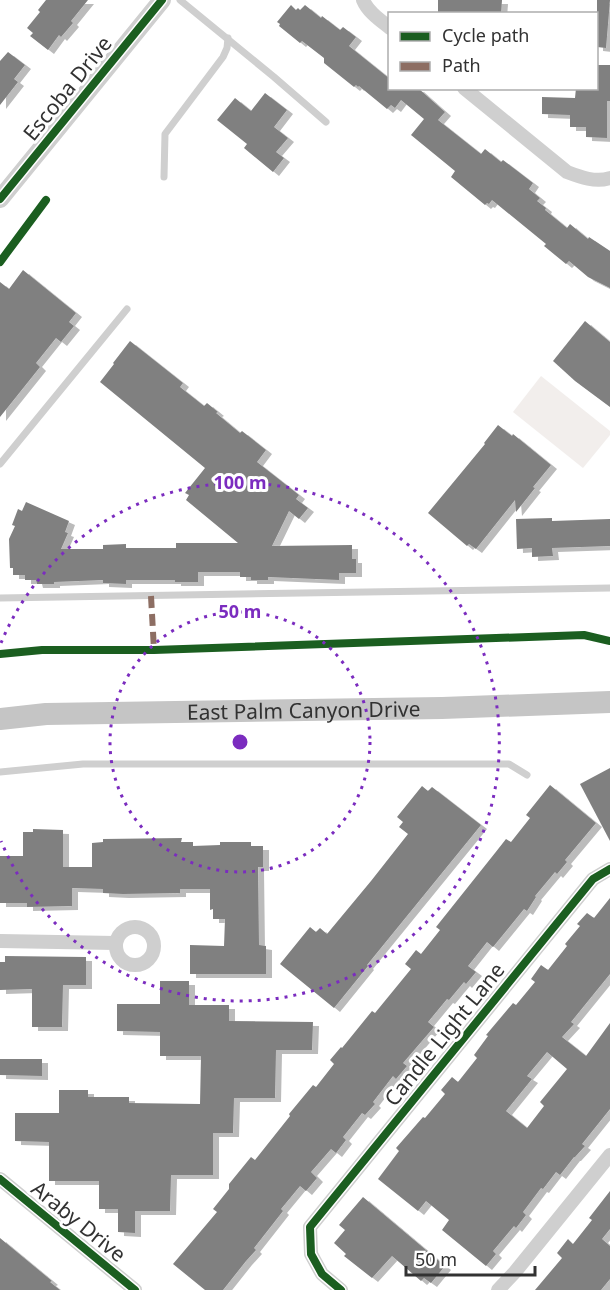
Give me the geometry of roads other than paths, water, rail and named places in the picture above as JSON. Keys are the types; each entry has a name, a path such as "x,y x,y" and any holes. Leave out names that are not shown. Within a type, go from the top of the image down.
{"main road":[{"name":"East Palm Canyon Drive","path":"0,719 46,714 441,708 610,702"}],"street":[{"name":"Escoba Drive","path":"0,199 162,0"},
{"path":"363,0 375,16 388,26"},
{"path":"466,90 567,172 582,178 603,180 610,178"},
{"name":"Candle Light Lane","path":"341,1290 322,1274 311,1254 310,1227 593,879 610,869"},
{"path":"0,941 115,943"},
{"path":"498,1290 610,1155"},
{"name":"Araby Drive","path":"0,1179 135,1290"}],"lane":[{"path":"180,0 326,122"},
{"path":"164,177 165,134 223,57 228,38"},
{"path":"0,464 127,309"},
{"path":"0,598 610,588"},
{"path":"0,772 83,764 509,764 527,775"}]}
